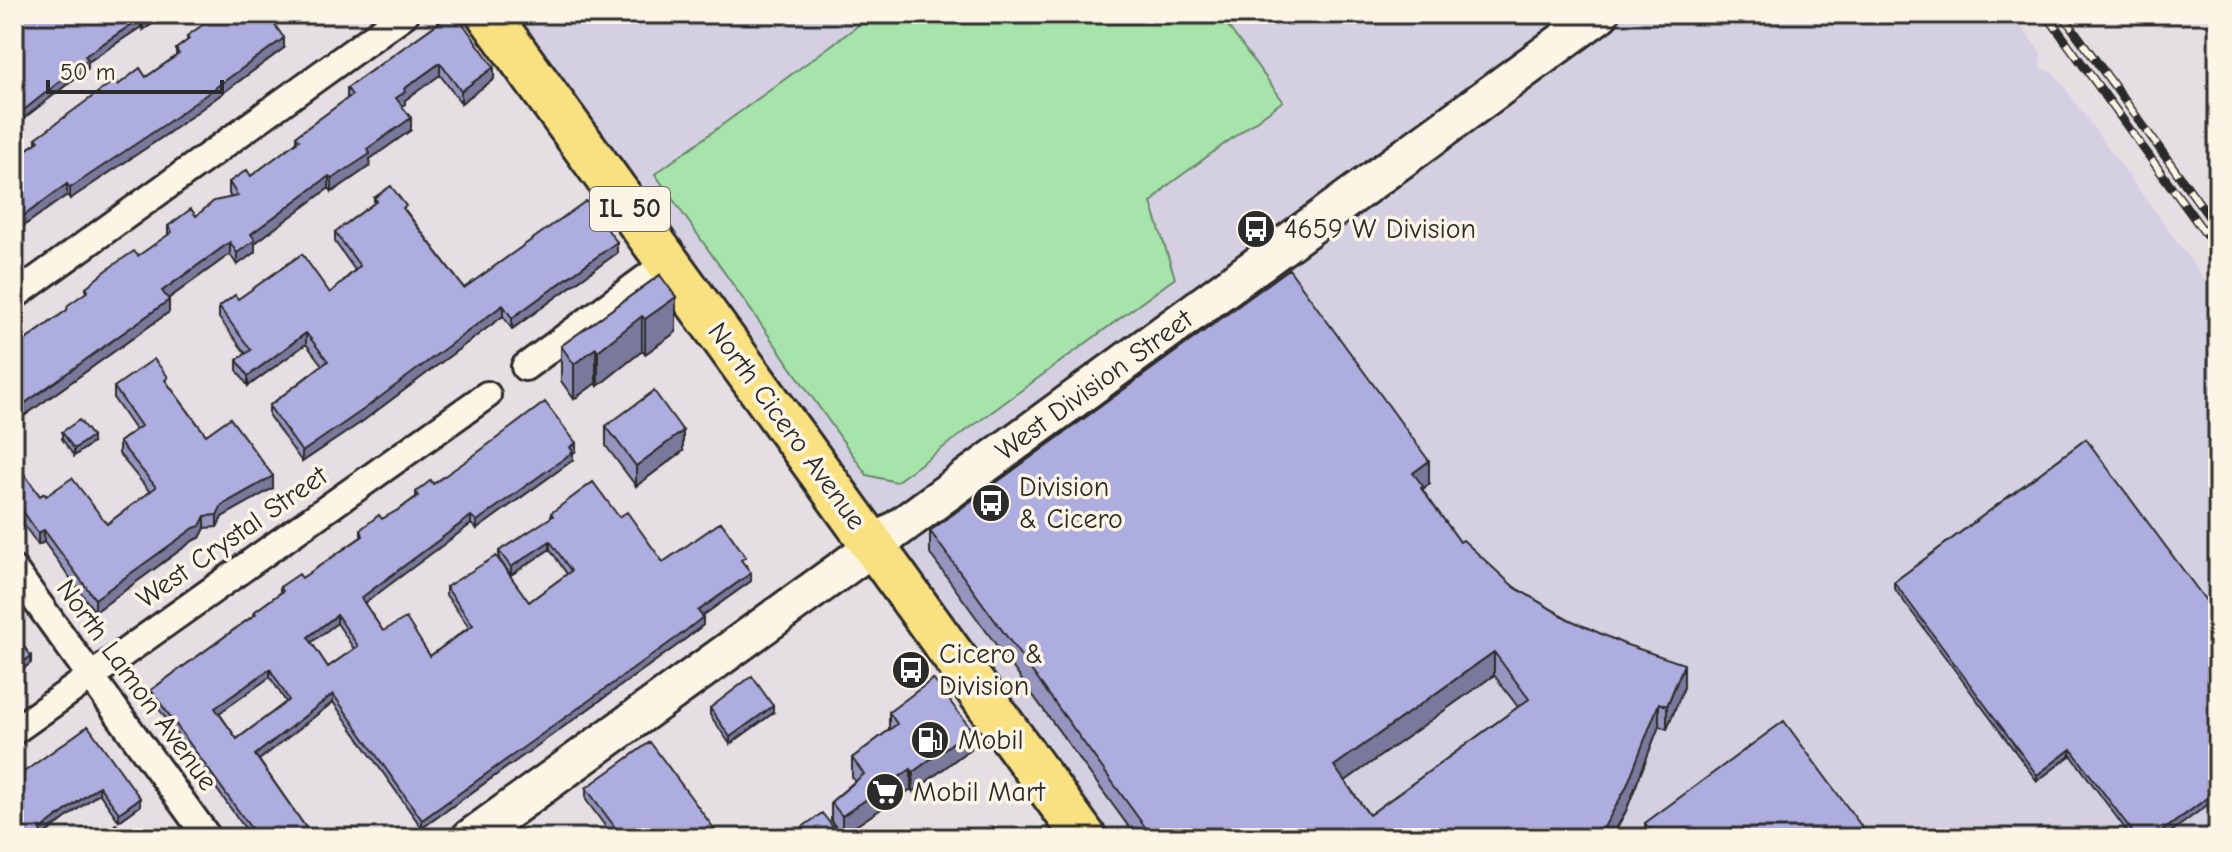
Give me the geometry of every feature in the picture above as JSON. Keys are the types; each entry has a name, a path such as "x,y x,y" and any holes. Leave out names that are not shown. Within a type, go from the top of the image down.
{"main road":[{"name":"North Cicero Avenue","path":"488,14 1085,838"},
{"name":"West Division Street","path":"470,838 1600,14"}],"street":[{"path":"14,296 405,14"},
{"path":"525,367 668,262"},
{"name":"West Crystal Street","path":"14,731 487,395"},
{"name":"North Lamon Avenue","path":"14,570 208,838"}],"shaded area":[{"path":"515,14 2012,14 2041,53 2040,68 2053,72 2218,298 2218,838 1108,838"}],"green space":[{"path":"874,14 1219,14 1283,101 1167,186 1151,203 1175,278 896,482 867,475 655,174"}],"building":[{"path":"14,14 154,14 143,21 141,18 85,56 88,59 19,114 14,107"},
{"path":"218,14 267,14 284,38 167,123 70,188 67,184 18,220 22,226 14,232 14,158 115,80 118,85 140,68 146,77 179,54 176,49 189,39 187,36"},
{"path":"451,14 456,14 494,67 461,91 440,63 396,98 411,118 367,149 370,154 332,179 329,176 251,234 255,240 237,253 230,242 162,291 169,300 14,411 14,344 23,342 67,310 68,305 88,291 86,287 112,266 134,251 138,256 172,232 168,226 191,209 196,216 214,201 238,196 229,182 247,170 251,176 299,140 296,136 352,95 347,88"},
{"path":"391,186 406,206 403,208 464,288 586,201 617,242 512,318 503,305 302,452 269,406 328,361 306,333 248,376 237,360 251,350 219,307 235,295 238,299 302,254 330,293 360,266 335,232 377,201 374,198"},
{"path":"1289,269 1429,461 1413,473 1460,542 1463,540 1514,587 1568,619 1624,644 1684,664 1667,706 1659,703 1626,788 1598,838 1153,838 930,531","holes":["1494,652 1529,699 1369,815 1334,766"]},
{"path":"660,275 676,297 645,319 642,316 598,351 596,348 574,364 561,346"},
{"path":"154,359 168,377 165,380 206,435 230,418 273,476 222,505 217,515 205,516 200,526 95,599 44,530 38,533 14,498 14,460 40,496 44,493 46,496 72,478 107,524 156,487 119,442 141,426 114,387"},
{"path":"654,391 683,431 636,466 606,426"},
{"path":"545,402 576,443 570,447 573,452 477,521 471,516 361,598 383,631 406,618 430,656 473,625 446,587 496,556 529,602 571,571 550,541 511,567 499,551 553,516 551,513 593,482 619,517 627,512 663,562 721,522 746,557 741,560 751,573 698,611 703,617 679,636 422,820 333,694 255,755 313,838 258,838 151,690 256,614 254,612 283,591 280,587 299,574 302,578 363,536 361,529 379,515 382,519 398,510 418,496 416,492 431,480 433,484","holes":["337,615 358,646 328,667 308,637","270,669 289,700 237,739 215,708"]},
{"path":"79,420 92,436 74,449 62,432"},
{"path":"2086,439 2218,617 2218,790 2153,838 2137,838 2071,749 2037,775 1894,582"},
{"path":"14,633 31,656 14,669"},
{"path":"752,676 773,706 730,737 710,708"},
{"path":"933,679 971,729 913,772 911,769 842,816 831,802 864,774 852,758 897,724 889,712"},
{"path":"1784,721 1870,838 1656,838 1645,823"},
{"path":"88,726 140,798 119,813 99,786 40,830 42,834 37,838 14,838 14,779"},
{"path":"650,742 721,838 623,838 586,788"},
{"path":"822,813 836,831 825,838 787,838"},
{"path":"116,824 126,838 98,838"}],"railway":[{"path":"2046,14 2218,251"},
{"path":"2062,14 2218,229"}],"place":[{"name":"4659 W Division","path":"1256,229"},
{"name":"Division & Cicero","path":"991,503"},
{"name":"Cicero & Division","path":"911,670"},
{"name":"Mobil","path":"930,740"},
{"name":"Mobil Mart","path":"885,792"}]}
